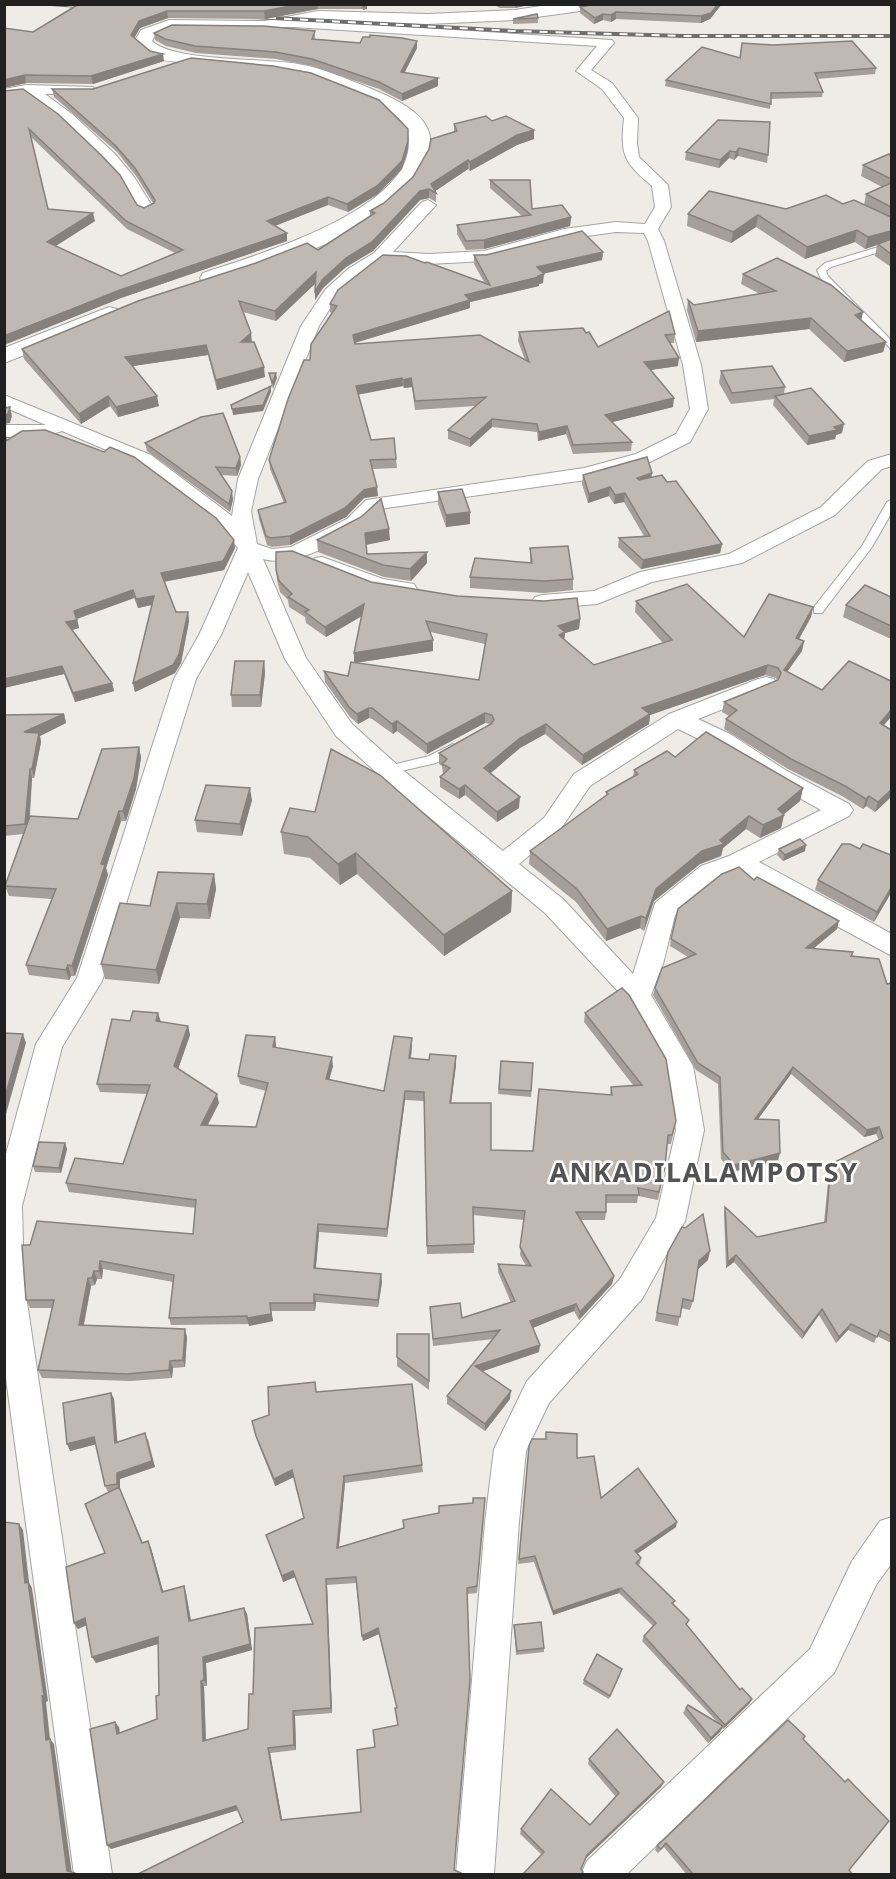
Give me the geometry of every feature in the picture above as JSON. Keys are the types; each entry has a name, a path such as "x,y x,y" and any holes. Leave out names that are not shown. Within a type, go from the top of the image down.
{"street":[{"path":"197,283 275,256 329,234 386,200 413,172 420,148 420,131 411,118 387,102 316,73 274,66 191,59 158,53 144,42 147,34 169,25 265,26 318,16 428,19 515,15 595,4"},
{"path":"282,23 607,43 583,71 607,87 631,118 628,148 630,159 660,185 663,207 651,229"},
{"path":"159,69 191,59"},
{"path":"4,93 26,89 94,90 105,87"},
{"path":"26,89 40,95 100,149 129,180 146,209"},
{"path":"428,205 380,256 354,273 331,294 310,326 248,479 241,511 248,548 296,659 344,730 388,770 554,906 638,996 679,1066 690,1130 670,1221 631,1289 538,1392 510,1449 502,1522 475,1875"},
{"path":"380,256 429,259 485,256 564,234 616,227 651,229"},
{"path":"4,400 144,459 226,521 248,548 271,555 295,553 354,523 373,504 586,474 643,458 683,438 699,409 692,365 651,229"},
{"path":"4,356 130,305"},
{"path":"4,431 43,431 64,426"},
{"path":"522,601 544,602 597,597 647,577 735,559 828,511 875,465 891,460"},
{"path":"93,1875 9,1282 7,1206 50,1044 89,981 185,679 210,635 248,548"},
{"path":"295,553 380,585 424,592"},
{"path":"503,864 552,824 582,780 677,719 766,684"},
{"path":"638,996 650,964 664,910 710,873 738,862 841,810 779,777 722,740 677,719"},
{"path":"738,862 891,946"},
{"path":"600,1875 822,1661 864,1573 891,1533"}],"lane":[{"path":"891,244 828,265 821,270 824,277 891,346"},
{"path":"818,610 867,547 891,502"},
{"path":"388,770 432,760 468,740"}],"building":[{"path":"80,4 301,4 264,11 167,11 139,21 131,35 150,51 163,54 91,76 25,75 4,80 4,28 33,32"},
{"path":"597,4 718,4 711,13 701,16 616,12 595,18 580,7"},
{"path":"537,14 538,18 513,19"},
{"path":"172,25 264,26 315,31 312,39 360,43 363,37 370,37 370,35 402,38 417,41 401,72 438,78 402,94 379,82 312,59 276,52 195,46 165,39 154,33"},
{"path":"852,41 876,68 815,73 823,92 771,93 771,104 666,80 702,47 740,58 742,43 773,45"},
{"path":"191,58 273,66 311,73 379,100 408,129 408,141 402,161 377,186 347,204 328,197 267,221 287,233 120,290 4,336 4,91 23,89 58,114 120,175 137,205 144,208 154,203 155,200 135,168 115,145 52,89 93,89","holes":["29,129 126,221 183,250 121,276 47,242 93,213 48,209"]},
{"path":"486,116 492,121 506,116 534,130 517,135 470,162 468,160 431,184 436,193 429,189 420,191 372,242 346,258 323,279 315,291 316,272 275,311 239,301 251,333 241,342 254,342 264,367 216,380 206,345 125,357 157,396 116,407 108,396 79,414 22,349 138,301 256,263 307,243 318,250 375,213 370,211 384,203 413,177 429,149 431,139 457,131 454,124"},
{"path":"718,120 770,122 768,155 739,148 736,152 730,151 720,160 686,152"},
{"path":"889,154 891,156 891,179 863,165"},
{"path":"490,180 530,180 532,209 562,205 571,217 484,240 466,241 457,225 531,215"},
{"path":"891,183 891,207 866,194"},
{"path":"709,191 786,209 826,195 843,204 854,200 891,217 891,231 868,237 857,230 807,247 758,215 733,232 688,214"},
{"path":"582,231 603,252 537,267 544,274 539,277 465,295 470,300 353,335 355,344 480,335 529,362 519,332 583,328 586,333 589,332 598,347 669,311 675,334 665,335 679,358 644,362 674,398 605,415 632,442 573,445 567,426 539,432 537,424 492,419 470,439 448,430 486,397 415,401 411,378 356,386 371,440 394,438 396,459 370,460 377,487 364,490 345,508 290,536 271,538 266,536 258,510 286,502 269,460 288,399 304,360 310,360 311,344 337,306 330,304 338,290 383,255 406,256 490,285 474,255 486,255"},
{"path":"891,239 891,254 878,244"},
{"path":"777,258 831,285 863,312 855,315 886,342 847,351 811,318 698,331 688,300 694,305 776,291 743,274"},
{"path":"772,366 785,387 732,393 721,371"},
{"path":"269,373 276,373 272,383"},
{"path":"271,386 263,405 232,409 231,405"},
{"path":"811,388 844,424 834,427 837,430 809,436 775,396"},
{"path":"10,407 8,414 4,415 4,408"},
{"path":"223,413 240,457 236,468 216,467 232,491 229,504 145,443 201,417"},
{"path":"45,430 104,452 110,447 134,457 216,518 234,540 223,561 161,573 176,612 188,612 179,654 173,665 133,683 154,596 136,599 133,590 74,611 77,620 66,622 112,683 73,693 62,666 4,679 4,442 22,431"},
{"path":"647,457 652,473 637,478 639,480 662,475 667,482 676,481 722,544 643,560 619,538 650,536 625,493 615,495 610,487 589,494 583,475"},
{"path":"462,489 470,512 446,515 438,492"},
{"path":"381,499 389,529 365,533 367,554 427,552 410,569 383,565 317,540 361,517"},
{"path":"568,546 573,579 545,581 470,577 475,558 532,563 530,548"},
{"path":"292,551 371,582 457,596 544,601 577,598 580,619 558,626 565,632 559,635 594,665 672,640 636,601 687,584 744,637 769,594 813,607 796,638 804,641 784,670 822,690 849,661 891,681 891,710 880,723 891,730 891,790 878,802 869,796 866,799 791,759 726,719 737,710 724,702 778,680 781,673 778,668 768,665 642,708 650,714 583,755 546,724 520,738 484,768 520,797 497,812 465,785 459,789 440,777 450,768 442,764 447,759 439,753 491,724 494,720 492,715 485,713 427,744 397,721 392,724 372,708 357,714 349,707 324,671 348,676 351,662 479,680 487,634 426,621 433,640 354,653 364,604 325,627 305,612 309,610 288,597 292,594 279,581 276,570 276,552"},
{"path":"865,585 891,597 891,626 846,605"},
{"path":"235,661 264,661 260,695 231,695"},
{"path":"64,714 24,732 39,733 32,769 30,769 25,824 4,826 4,715"},
{"path":"706,732 803,788 778,809 784,815 763,825 749,816 720,840 724,844 702,851 656,889 646,918 641,916 607,929 577,889 530,851 608,794 606,792 638,774 634,770 667,751 675,757"},
{"path":"139,747 134,778 123,811 119,811 101,864 105,865 72,966 68,965 66,970 26,965 56,889 5,886 30,816 78,819 102,749"},
{"path":"331,749 380,775 512,891 444,935 356,853 338,864 308,837 281,832 290,808 315,812"},
{"path":"206,785 250,788 240,824 195,820"},
{"path":"800,839 806,845 785,855 779,849"},
{"path":"842,844 850,844 860,849 863,844 891,855 891,888 877,912 818,880"},
{"path":"739,867 754,880 757,877 839,921 806,948 853,952 851,956 879,959 887,984 891,983 891,1336 880,1330 877,1337 851,1324 839,1337 822,1309 804,1333 736,1255 728,1262 725,1207 757,1237 826,1222 831,1164 883,1138 879,1127 867,1130 793,1067 755,1119 779,1120 780,1153 734,1165 723,1152 720,1077 698,1063 655,988 662,968 696,954 671,939 678,909 722,874"},
{"path":"158,872 214,874 207,904 177,903 156,970 101,964 120,903 150,906"},
{"path":"622,988 629,995 666,1059 676,1121 672,1135 668,1135 665,1167 659,1192 638,1188 639,1195 606,1195 606,1212 576,1212 614,1276 580,1312 576,1304 530,1321 540,1345 475,1366 511,1391 485,1424 447,1396 500,1330 433,1339 430,1307 460,1303 462,1318 515,1301 498,1264 531,1266 520,1247 525,1211 473,1207 474,1244 427,1246 424,1092 405,1091 387,1229 318,1224 314,1268 381,1274 378,1300 314,1294 314,1303 270,1303 271,1314 247,1318 247,1316 169,1318 174,1275 100,1261 99,1271 94,1271 92,1278 88,1278 79,1325 185,1329 183,1360 170,1361 169,1370 127,1374 38,1370 54,1300 26,1300 22,1245 30,1245 37,1221 193,1234 196,1200 66,1183 75,1158 123,1164 150,1085 97,1084 112,1019 130,1021 133,1011 158,1013 156,1021 188,1026 174,1066 217,1094 201,1125 256,1127 268,1083 238,1076 246,1035 275,1037 273,1047 332,1057 326,1079 384,1091 394,1036 412,1038 409,1058 429,1060 430,1054 456,1056 450,1103 491,1103 491,1150 533,1151 539,1089 612,1095 611,1087 642,1085 585,1013"},
{"path":"4,1033 23,1034 4,1100"},
{"path":"501,1061 533,1063 531,1091 499,1089"},
{"path":"39,1142 65,1143 59,1168 33,1166"},
{"path":"703,1214 710,1251 699,1261 693,1301 683,1299 680,1317 657,1313 668,1252 682,1227 685,1228"},
{"path":"397,1334 429,1334 429,1381 397,1357"},
{"path":"315,1382 316,1392 412,1384 422,1465 344,1476 337,1548 404,1528 403,1520 439,1513 439,1506 473,1503 473,1498 485,1498 477,1586 467,1588 470,1680 454,1870 461,1873 460,1875 136,1875 243,1822 236,1806 107,1845 90,1729 115,1722 117,1734 157,1719 158,1637 92,1657 85,1618 74,1623 66,1567 105,1553 85,1504 119,1487 142,1543 148,1541 162,1592 184,1586 189,1621 244,1608 250,1644 203,1657 204,1680 201,1681 203,1741 248,1729 249,1694 253,1694 255,1628 313,1624 293,1571 282,1576 266,1535 304,1518 292,1470 274,1479 256,1436 252,1421 269,1415 268,1387","holes":["356,1577 362,1636 378,1628 397,1708 395,1708 398,1725 373,1730 375,1747 357,1750 361,1812 281,1820 268,1748 294,1745 293,1711 331,1708 326,1579"]},
{"path":"111,1393 115,1443 145,1433 152,1461 117,1473 117,1484 105,1486 94,1437 67,1444 63,1403"},
{"path":"546,1432 577,1434 577,1458 594,1456 601,1498 638,1468 677,1522 635,1551 641,1558 636,1563 675,1601 672,1603 689,1620 686,1624 740,1690 742,1688 752,1699 725,1725 644,1636 656,1623 621,1588 553,1611 535,1556 519,1559 529,1446 532,1439 546,1439"},
{"path":"4,1522 19,1524 25,1583 28,1582 44,1696 42,1696 46,1740 50,1739 67,1871 75,1875 4,1875"},
{"path":"541,1622 544,1648 517,1651 514,1625"},
{"path":"597,1654 622,1669 610,1696 584,1680"},
{"path":"688,1705 723,1726 711,1738 686,1708"},
{"path":"788,1720 805,1736 803,1739 845,1782 848,1779 889,1821 849,1870 853,1875 694,1875 666,1843 661,1849 657,1846"},
{"path":"617,1729 664,1782 587,1855 581,1875 522,1875 544,1852 521,1829 551,1789 590,1825 619,1793 589,1759"}],"railway":[{"path":"51,4 93,7"},
{"path":"252,17 514,31 683,36 892,36"}],"district":[{"name":"ANKADILALAMPOTSY","path":"704,1173"}]}
